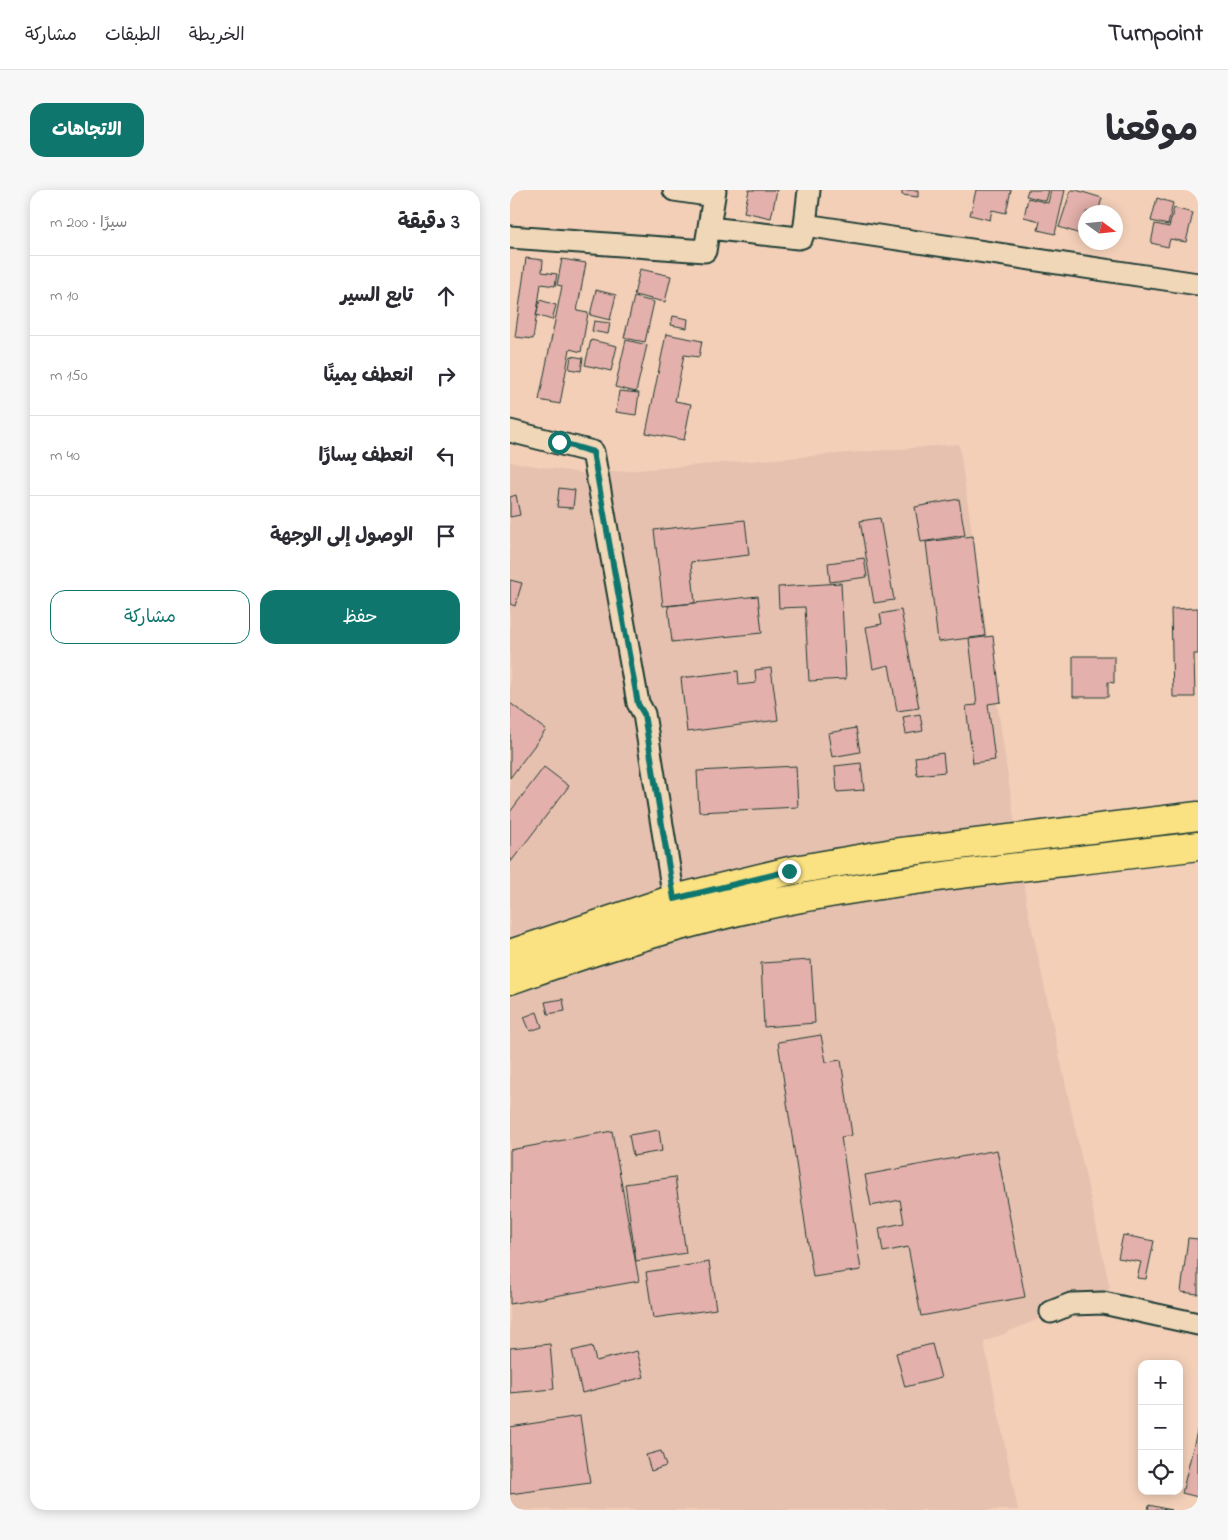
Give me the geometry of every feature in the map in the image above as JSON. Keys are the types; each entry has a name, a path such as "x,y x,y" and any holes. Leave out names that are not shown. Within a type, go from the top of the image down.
{"main road":[{"path":"510,954 674,899 789,871 893,853 1198,816"},
{"path":"510,980 583,954 680,925 798,898 907,880 1074,862 1198,846"}],"street":[{"path":"510,237 705,251 714,193 674,190"},
{"path":"709,228 798,238 803,234 809,190"},
{"path":"805,225 1198,284"},
{"path":"510,431 593,452 638,704 644,714 674,899"},
{"path":"1052,1312 1071,1304 1103,1303 1198,1324"}],"shaded area":[{"path":"959,444 1027,906 1110,1289 984,1342 1018,1510 510,1510 510,462 588,474"}],"building":[{"path":"749,190 777,190 771,218 744,212"},
{"path":"902,190 918,190 918,197 902,195"},
{"path":"976,190 1011,190 1006,213 992,210 990,220 970,215"},
{"path":"1028,190 1049,190 1046,201 1026,196"},
{"path":"1051,190 1065,190 1055,234 1038,230 1040,221 1024,217 1028,198 1048,203"},
{"path":"1071,190 1102,198 1100,205 1078,205 1078,233 1059,227"},
{"path":"1157,198 1173,203 1168,225 1151,221"},
{"path":"1174,208 1193,213 1186,242 1170,239 1168,247 1151,243 1155,224 1169,227"},
{"path":"526,258 543,260 542,272 557,274 555,286 541,284 533,339 515,337"},
{"path":"562,259 586,263 577,311 588,313 581,352 570,349 560,404 539,400 562,286 557,285"},
{"path":"640,269 671,276 665,302 634,295"},
{"path":"596,290 616,295 610,320 590,315"},
{"path":"634,297 654,302 645,342 624,338"},
{"path":"540,300 556,305 552,320 536,315"},
{"path":"673,316 688,319 687,328 671,325"},
{"path":"594,321 610,323 608,334 592,331"},
{"path":"666,334 702,341 699,357 684,355 675,401 691,404 684,440 646,433"},
{"path":"591,340 617,346 611,371 585,365"},
{"path":"626,340 647,345 636,392 615,387"},
{"path":"571,356 583,358 581,371 569,369"},
{"path":"619,391 639,393 636,415 616,412"},
{"path":"559,488 575,490 573,508 557,507"},
{"path":"516,495 520,515 510,517 510,497"},
{"path":"959,499 965,535 921,542 915,507"},
{"path":"880,518 894,600 874,603 860,521"},
{"path":"745,520 749,555 691,562 695,603 663,606 654,530"},
{"path":"973,536 985,636 938,642 926,542"},
{"path":"864,558 867,577 830,582 828,563"},
{"path":"510,580 522,583 515,606 510,604"},
{"path":"841,583 846,679 809,681 805,607 779,608 778,587"},
{"path":"758,596 762,633 672,642 668,606"},
{"path":"1198,608 1198,654 1194,654 1195,697 1173,697 1171,609"},
{"path":"901,610 919,708 897,711 889,665 873,669 866,627 882,624 880,614"},
{"path":"993,636 1001,702 988,704 995,760 973,763 966,706 977,705 969,639"},
{"path":"1073,656 1114,656 1114,683 1108,682 1108,697 1073,697"},
{"path":"771,668 778,720 687,732 681,678 738,671 739,685 756,683 755,670"},
{"path":"510,703 546,730 510,778"},
{"path":"920,714 923,731 906,734 903,717"},
{"path":"856,728 860,752 832,757 828,733"},
{"path":"943,753 945,772 917,775 915,757"},
{"path":"861,763 864,790 837,792 835,766"},
{"path":"796,766 798,807 699,812 697,771"},
{"path":"544,767 569,786 510,863 510,812"},
{"path":"811,960 815,1023 764,1027 761,963"},
{"path":"563,999 565,1011 548,1014 545,1002"},
{"path":"537,1012 542,1027 530,1031 524,1017"},
{"path":"821,1035 826,1062 841,1060 852,1135 841,1137 861,1270 813,1277 778,1042"},
{"path":"659,1130 662,1151 633,1156 629,1135"},
{"path":"612,1131 639,1281 510,1304 510,1150"},
{"path":"997,1150 1025,1297 921,1316 908,1247 883,1252 879,1228 904,1223 900,1200 871,1206 865,1175"},
{"path":"675,1177 686,1253 636,1261 625,1184"},
{"path":"1123,1235 1154,1241 1146,1279 1137,1278 1141,1262 1118,1258"},
{"path":"1188,1238 1198,1239 1198,1294 1181,1292"},
{"path":"709,1262 716,1309 653,1318 646,1272"},
{"path":"550,1344 554,1389 510,1393 510,1348"},
{"path":"932,1344 941,1378 905,1387 896,1353"},
{"path":"592,1346 596,1361 637,1351 644,1377 582,1393 572,1351"},
{"path":"580,1416 590,1483 510,1494 510,1427"},
{"path":"1198,1427 1198,1497 1183,1493"},
{"path":"661,1451 666,1466 651,1471 646,1455"},
{"path":"1149,1505 1171,1510 1148,1510"}],"route":[{"path":"559,442 593,452 638,704 644,714 674,899 789,871"}]}
